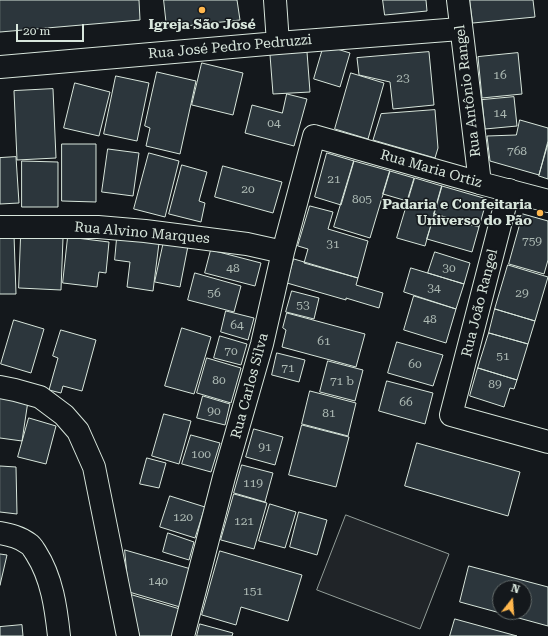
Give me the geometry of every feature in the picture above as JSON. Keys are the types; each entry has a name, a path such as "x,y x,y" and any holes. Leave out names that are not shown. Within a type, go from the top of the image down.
{"street":[{"path":"274,0 278,43"},
{"name":"Rua Antônio Rangel","path":"458,0 460,29 480,183"},
{"name":"Rua José Pedro Pedruzzi","path":"0,67 460,29"},
{"name":"Rua Maria Ortiz","path":"314,136 548,201"},
{"name":"Rua Carlos Silva","path":"183,636 224,477 262,344 283,252 314,136"},
{"name":"Rua João Rangel","path":"509,190 451,415 548,442"},
{"name":"Rua Alvino Marques","path":"0,227 98,227 137,230 240,242 283,252"},
{"path":"0,387 40,397 64,415 78,431 94,467 128,636"},
{"path":"0,533 16,536 30,544 38,557 47,575 56,606 59,636"}],"shaded area":[{"path":"346,515 449,554 420,629 317,590"}],"building":[{"path":"0,0 139,0 140,20 0,32"},
{"name":"Igreja São José","path":"164,0 237,0 240,20 167,28"},
{"path":"383,0 426,0 427,11 385,15"},
{"path":"470,0 533,0 535,17 473,23"},
{"path":"324,45 350,53 340,87 314,79"},
{"path":"307,52 310,92 273,94 270,55"},
{"path":"429,52 434,105 393,109 390,82 359,75 357,58"},
{"path":"518,53 522,94 482,98 478,57"},
{"path":"202,63 243,73 233,115 192,105"},
{"path":"157,72 196,81 180,154 146,146 150,128 145,126"},
{"path":"351,73 384,83 368,139 335,129"},
{"path":"116,76 149,83 137,141 104,134"},
{"path":"75,83 110,92 99,136 64,128"},
{"path":"53,89 56,158 17,160 14,91"},
{"path":"287,94 307,99 294,146 245,133 252,105 282,113"},
{"path":"514,97 517,126 485,129 482,100"},
{"path":"435,110 438,148 435,158 373,140 381,114"},
{"path":"520,120 548,128 548,141 539,175 490,161 487,136 516,135"},
{"path":"62,144 96,144 96,202 62,201"},
{"path":"548,144 548,179 539,176"},
{"path":"108,149 139,153 133,196 102,192"},
{"path":"149,153 179,161 165,217 134,209"},
{"path":"327,153 354,161 341,205 315,197"},
{"path":"16,157 19,203 0,204 0,158"},
{"path":"22,161 58,162 58,207 22,207"},
{"path":"354,161 390,171 370,238 334,227"},
{"path":"182,165 207,172 199,201 205,203 201,222 169,214"},
{"path":"223,166 282,182 273,213 215,197"},
{"path":"390,171 414,178 407,201 383,194"},
{"path":"415,178 442,186 425,246 397,238"},
{"path":"442,186 487,199 479,227 434,214"},
{"path":"310,206 333,212 328,229 368,241 358,278 304,263 308,249 298,246"},
{"path":"435,214 479,227 472,252 427,239"},
{"path":"523,214 548,221 548,260 544,274 509,264"},
{"path":"0,235 14,235 16,294 0,294"},
{"path":"21,236 63,238 61,290 19,288"},
{"path":"68,237 109,242 106,273 99,272 97,287 63,283"},
{"path":"117,238 159,243 153,291 127,287 130,262 115,260"},
{"path":"164,241 188,246 180,287 155,282"},
{"path":"211,250 261,263 255,286 205,273"},
{"path":"435,252 470,263 464,284 428,273"},
{"path":"294,259 358,278 356,285 383,293 379,308 287,283"},
{"path":"508,265 548,277 535,321 495,309"},
{"path":"411,268 464,284 456,309 404,292"},
{"path":"195,273 241,286 234,312 188,300"},
{"path":"292,291 319,298 314,319 286,312"},
{"path":"414,296 456,309 446,343 404,330"},
{"path":"495,309 535,321 528,344 489,333"},
{"path":"226,311 254,318 248,340 221,332"},
{"path":"287,313 365,334 356,367 282,347 286,330 283,328"},
{"path":"14,320 44,329 31,373 1,364"},
{"path":"182,328 211,337 194,394 165,386"},
{"path":"61,330 96,340 82,391 63,386 61,393 49,390 58,358 53,356"},
{"path":"489,333 528,344 517,380 478,368"},
{"path":"220,336 247,344 241,365 214,358"},
{"path":"397,342 443,355 433,386 388,373"},
{"path":"277,353 305,360 299,382 272,375"},
{"path":"207,358 241,368 231,403 197,393"},
{"path":"328,361 363,370 355,401 320,392"},
{"path":"478,368 517,380 514,389 510,388 504,407 470,396"},
{"path":"387,381 433,393 425,424 379,411"},
{"path":"310,391 356,403 348,436 302,424"},
{"path":"203,396 230,404 225,425 197,418"},
{"path":"0,397 28,401 22,441 0,438"},
{"path":"164,414 191,421 179,464 152,456"},
{"path":"29,418 56,426 46,464 18,457"},
{"path":"302,425 349,437 336,487 289,475"},
{"path":"254,429 283,437 275,465 246,457"},
{"path":"191,435 220,443 211,472 182,464"},
{"path":"417,443 520,472 508,516 405,486"},
{"path":"147,458 166,463 159,488 140,484"},
{"path":"242,465 273,473 265,502 234,493"},
{"path":"0,466 16,467 17,514 0,512"},
{"path":"234,494 267,503 254,549 221,540"},
{"path":"170,496 205,507 195,538 160,527"},
{"path":"270,504 296,512 285,548 259,541"},
{"path":"299,512 327,520 317,555 290,547"},
{"path":"168,533 194,542 189,560 163,552"},
{"path":"125,550 191,569 180,607 129,592"},
{"path":"220,551 302,575 288,621 241,607 236,625 202,615"},
{"path":"0,554 7,555 0,585"},
{"path":"469,566 522,580 492,580 492,611 460,602"},
{"path":"532,583 548,587 548,626 526,620 532,620"},
{"path":"129,594 180,609 173,636 140,636"},
{"path":"455,619 517,636 450,636"},
{"path":"200,624 233,633 232,636 197,636"},
{"path":"22,625 23,636 0,636 0,627"}],"place":[{"name":"Igreja São José","path":"202,10"},
{"name":"Padaria e Confeitaria Universo do Pão","path":"540,213"}]}
